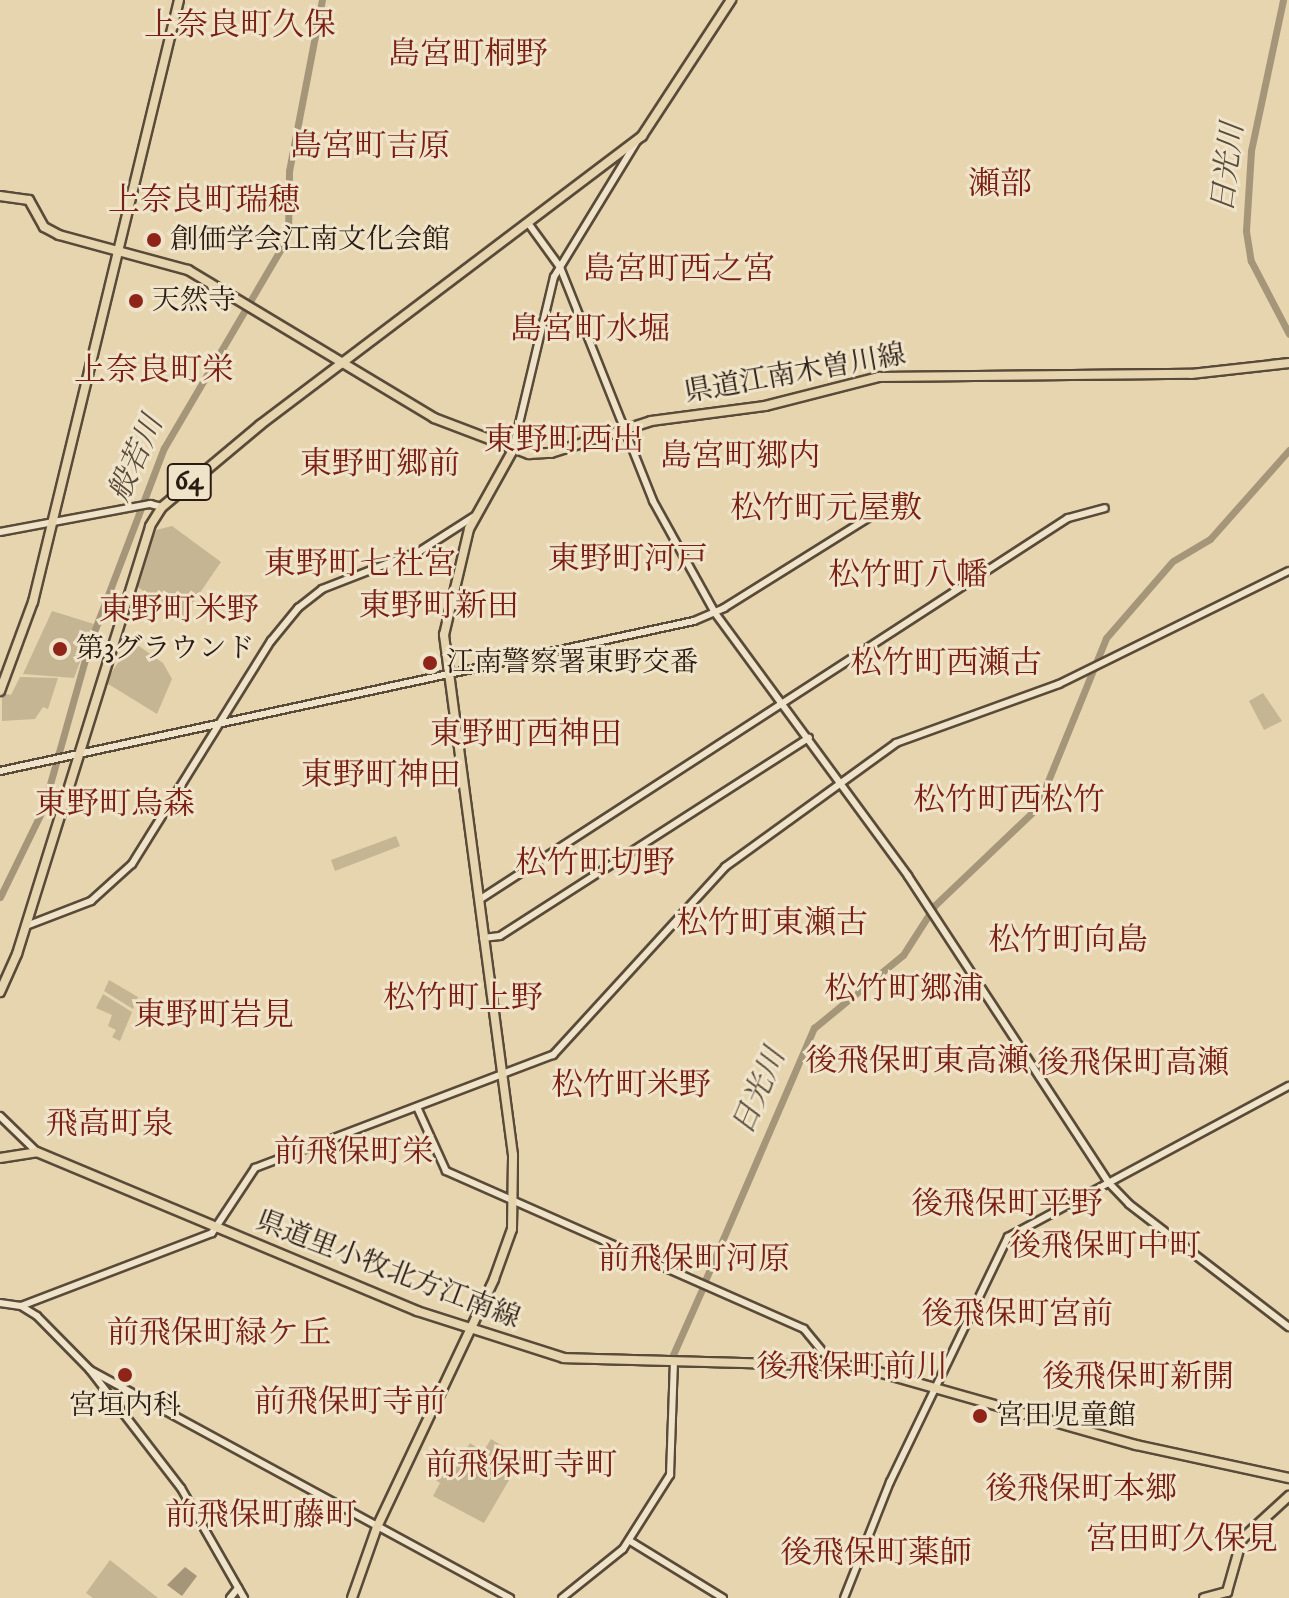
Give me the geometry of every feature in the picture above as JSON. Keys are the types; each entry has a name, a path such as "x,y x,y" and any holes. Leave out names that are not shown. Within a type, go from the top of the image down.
{"main road":[{"path":"0,691 33,602 179,0"},
{"name":"64","path":"0,992 25,927 150,526 162,507 342,363 637,141 731,0"},
{"name":"県道江南木曽川線","path":"0,196 29,200 44,227 59,235 188,270 434,418 513,450 551,453 626,428 765,406 887,376 1191,374 1289,363"},
{"path":"352,1598 377,1527 505,1253 515,1202 483,938 446,675 445,620 461,550 476,515 513,450"},
{"path":"0,1158 37,1152"},
{"name":"県道里小牧北方江南線","path":"37,1152 218,1229 471,1329 581,1361 833,1364 936,1388 1136,1445 1289,1478"},
{"path":"1204,1598 1227,1592 1242,1539 1289,1496"}],"street":[{"path":"513,450 533,352 560,267 637,141"},
{"path":"528,223 560,267 664,525 715,613 841,781 1108,1182 1129,1204 1289,1327"},
{"path":"0,771 221,721 677,626 715,613 895,501"},
{"path":"0,532 150,504 162,507"},
{"path":"478,901 1068,518 1105,508"},
{"path":"25,927 91,901 116,880 281,625 316,592 420,551 476,515"},
{"path":"0,1303 21,1306 218,1229 255,1168 501,1076 562,1049 725,867 903,739 1097,667 1289,571"},
{"path":"483,938 500,936 809,738"},
{"path":"844,1598 877,1510 1008,1237 1289,1086"},
{"path":"417,1107 440,1167 804,1329 833,1364"},
{"path":"0,1116 37,1152"},
{"path":"21,1306 90,1370 181,1488 244,1598"},
{"path":"562,1598 630,1541 672,1471 674,1363"},
{"path":"90,1370 510,1598"},
{"path":"630,1541 723,1598"},
{"path":"230,1598 238,1588"}],"shaded area":[{"path":"172,526 221,562 184,616 134,585 156,530"},
{"name":"第3グラウンド","path":"52,611 94,624 74,678 23,674"},
{"path":"139,646 163,663 172,679 157,714 105,682 128,648"},
{"path":"20,677 58,678 48,709 43,707 35,719 2,721 2,693 11,695"},
{"path":"1263,693 1282,721 1264,730 1249,701"},
{"path":"396,836 400,846 335,871 331,860"},
{"path":"109,980 138,997 133,1009 104,991"},
{"path":"103,994 132,1012 120,1041 112,1037 116,1030 108,1026 112,1015 96,1008"},
{"path":"491,1439 522,1458 484,1523 433,1496 440,1483 433,1478 448,1445 463,1454 470,1443 483,1452"},
{"path":"110,1560 158,1598 93,1598 86,1593"},
{"path":"185,1567 197,1576 182,1596 167,1585"}],"waterway":[{"name":"般若川","path":"0,897 43,809 89,645 164,448 288,237 289,171 322,0"},
{"name":"日光川","path":"1283,0 1251,151 1246,231 1251,261 1289,334"},
{"name":"日光川","path":"1173,561 1210,539 1289,450"},
{"name":"日光川","path":"704,1283 814,1028 903,955 935,905 1037,808 1106,638 1171,563"},
{"name":"日光川","path":"672,1357 703,1287"}],"place":[{"name":"創価学会江南文化会館","path":"154,240"},
{"name":"天然寺","path":"136,301"},
{"name":"第3グラウンド","path":"60,649"},
{"name":"江南警察署東野交番","path":"430,663"},
{"name":"宮垣内科","path":"125,1375"},
{"name":"宮田児童館","path":"980,1416"}],"district":[{"name":"上奈良町久保","path":"240,26"},
{"name":"島宮町桐野","path":"468,55"},
{"name":"島宮町吉原","path":"370,147"},
{"name":"瀬部","path":"1000,185"},
{"name":"上奈良町瑞穂","path":"204,201"},
{"name":"島宮町西之宮","path":"679,270"},
{"name":"島宮町水堀","path":"590,330"},
{"name":"上奈良町栄","path":"154,371"},
{"name":"東野町西出","path":"564,441"},
{"name":"島宮町郷内","path":"740,457"},
{"name":"東野町郷前","path":"380,465"},
{"name":"松竹町元屋敷","path":"826,509"},
{"name":"東野町河戸","path":"628,560"},
{"name":"東野町七社宮","path":"360,565"},
{"name":"松竹町八幡","path":"908,576"},
{"name":"東野町新田","path":"439,607"},
{"name":"東野町米野","path":"179,611"},
{"name":"松竹町西瀬古","path":"946,664"},
{"name":"東野町西神田","path":"526,735"},
{"name":"東野町神田","path":"381,776"},
{"name":"松竹町西松竹","path":"1009,801"},
{"name":"東野町烏森","path":"115,805"},
{"name":"松竹町切野","path":"595,864"},
{"name":"松竹町東瀬古","path":"772,924"},
{"name":"松竹町向島","path":"1068,941"},
{"name":"松竹町郷浦","path":"904,990"},
{"name":"松竹町上野","path":"463,999"},
{"name":"東野町岩見","path":"214,1016"},
{"name":"後飛保町東高瀬","path":"917,1062"},
{"name":"後飛保町高瀬","path":"1133,1064"},
{"name":"松竹町米野","path":"631,1086"},
{"name":"飛高町泉","path":"110,1125"},
{"name":"前飛保町栄","path":"354,1153"},
{"name":"後飛保町平野","path":"1007,1205"},
{"name":"後飛保町中町","path":"1105,1247"},
{"name":"前飛保町河原","path":"694,1260"},
{"name":"後飛保町宮前","path":"1017,1315"},
{"name":"前飛保町緑ケ丘","path":"219,1334"},
{"name":"後飛保町前川","path":"852,1368"},
{"name":"後飛保町新開","path":"1138,1378"},
{"name":"前飛保町寺前","path":"350,1403"},
{"name":"前飛保町寺町","path":"521,1466"},
{"name":"後飛保町本郷","path":"1081,1490"},
{"name":"前飛保町藤町","path":"261,1516"},
{"name":"宮田町久保見","path":"1182,1540"},
{"name":"後飛保町薬師","path":"876,1554"}]}
